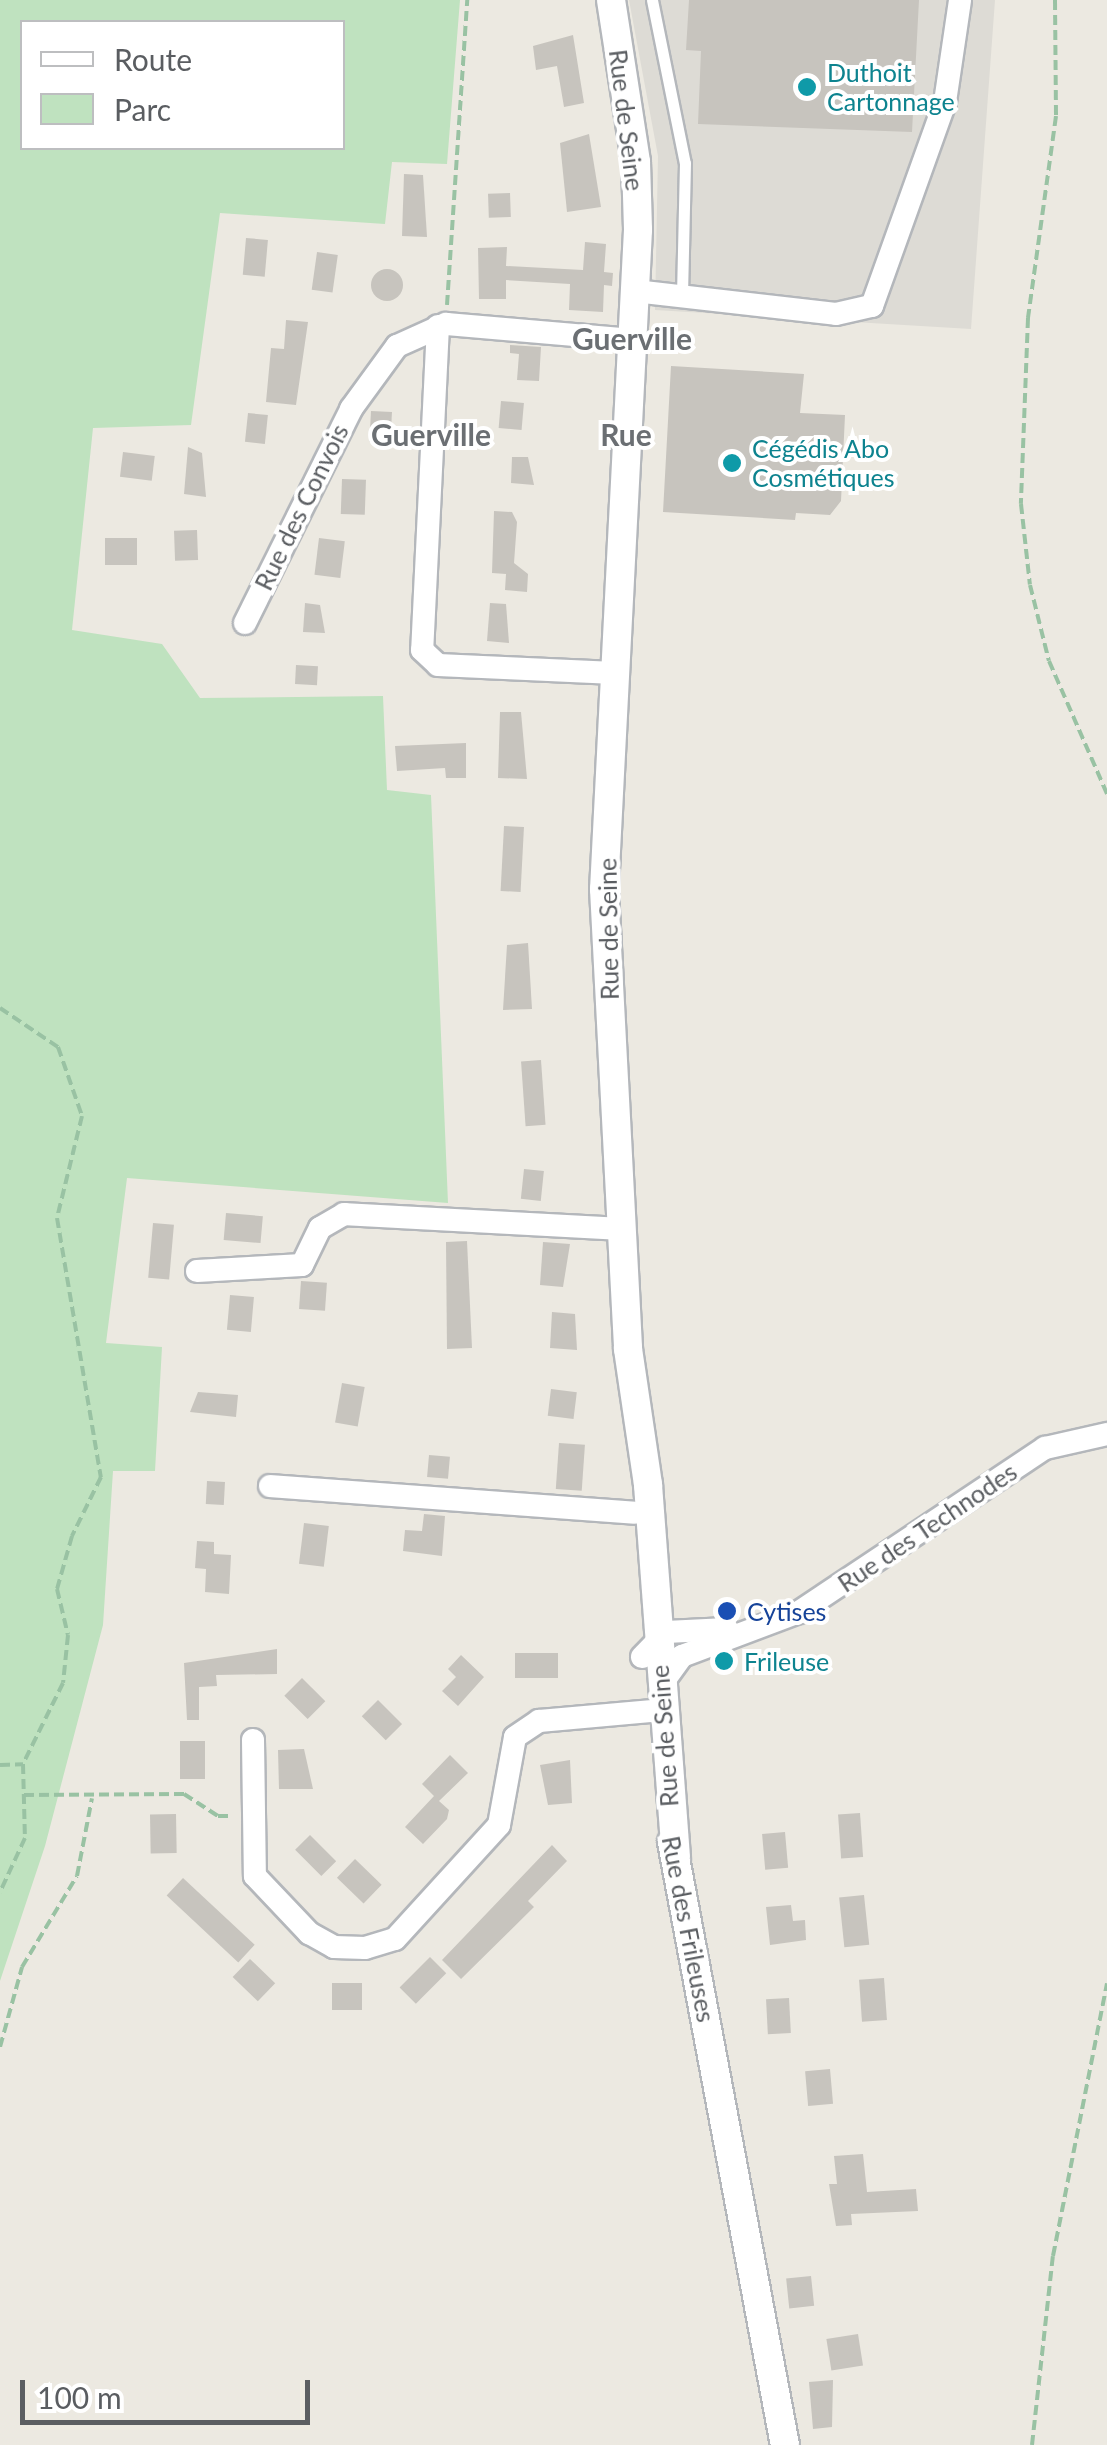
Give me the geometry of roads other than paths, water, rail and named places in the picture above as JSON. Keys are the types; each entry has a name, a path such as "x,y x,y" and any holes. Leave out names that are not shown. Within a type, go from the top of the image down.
{"street":[{"name":"Rue de Seine","path":"611,0 636,162 635,291 604,889 628,1349 653,1550 650,1641"},
{"path":"635,291 836,314 872,306 944,102 960,0"},
{"path":"615,674 438,665 422,650 442,325 633,340"},
{"name":"Rue des Convois","path":"244,623 350,409 397,346 442,325"},
{"path":"198,1271 302,1266 320,1228 344,1214 621,1229"},
{"name":"Rue des Frileuses","path":"628,1349 634,1514 676,1857 786,2445"},
{"name":"Rue des Technodes","path":"650,1641 674,1650 703,1638 750,1628 814,1603 1046,1448 1107,1434"},
{"path":"270,1486 634,1514"},
{"path":"253,1740 255,1876 270,1898 334,1947 365,1948 396,1939 499,1825 515,1737 539,1721 656,1703 675,1662 703,1638 672,1608 653,1550"}],"lane":[{"path":"652,0 685,163 682,297"}],"place":[{"name":"Duthoit Cartonnage","path":"807,87"},
{"name":"Cégédis Abo Cosmétiques","path":"732,463"},
{"name":"Cytises","path":"727,1611"},
{"name":"Frileuse","path":"724,1661"}],"district":[{"name":"Guerville","path":"632,338"},
{"name":"Guerville","path":"431,434"},
{"name":"Rue","path":"626,434"}]}
